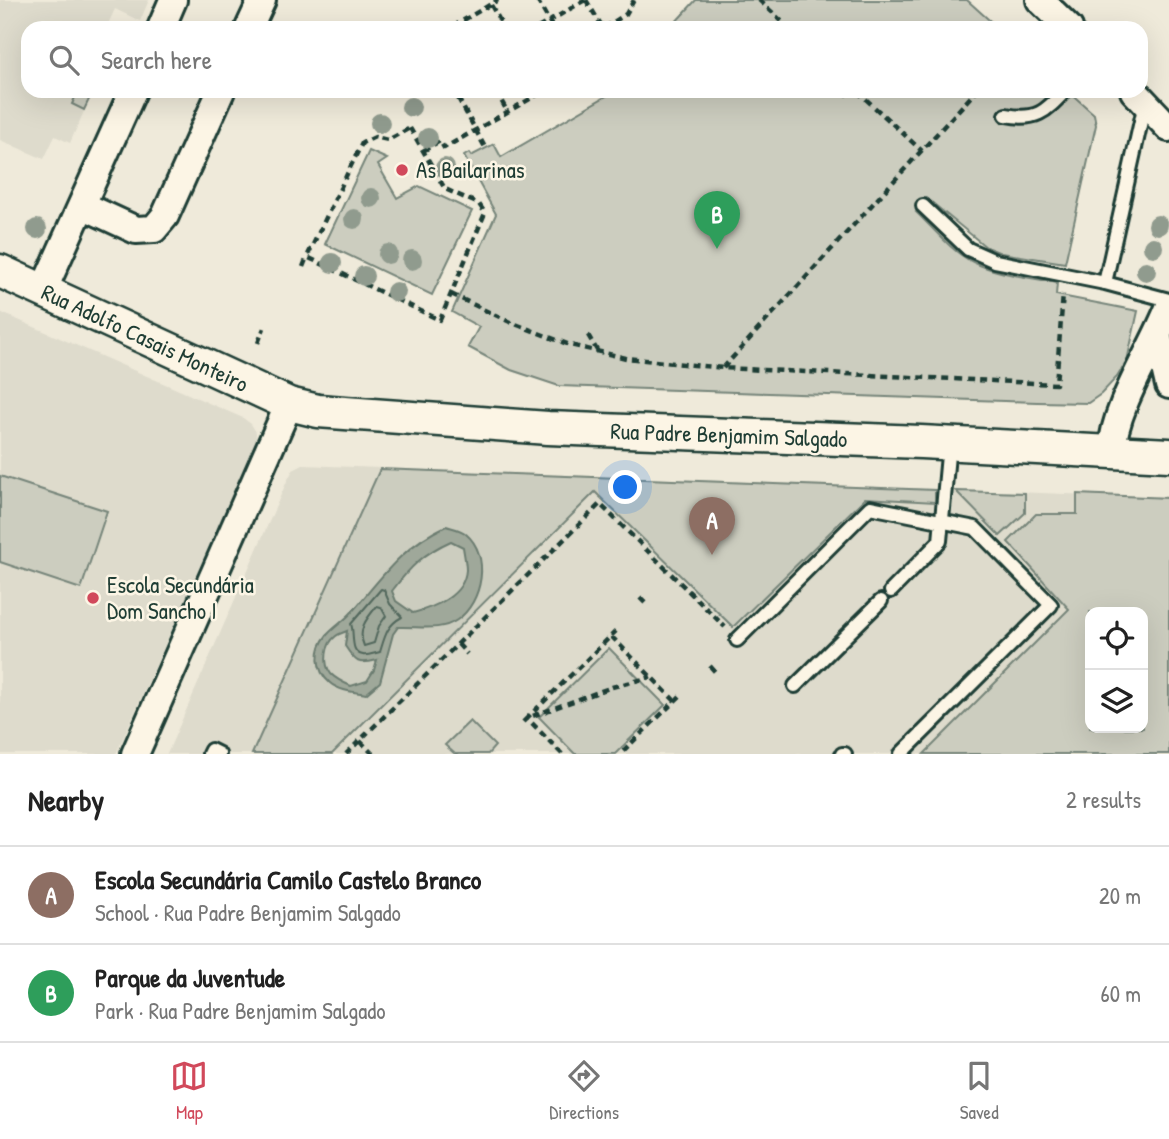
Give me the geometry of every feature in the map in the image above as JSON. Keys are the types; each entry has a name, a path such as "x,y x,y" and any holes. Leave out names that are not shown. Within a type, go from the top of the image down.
{"street":[{"path":"164,21 173,0"},
{"path":"252,21 262,0"},
{"path":"1040,0 1062,21"},
{"path":"43,291 130,98"},
{"path":"82,205 136,230 153,229 165,216 218,98"},
{"path":"1141,98 1169,128"},
{"name":"Rua Adolfo Casais Monteiro","path":"0,271 289,404"},
{"path":"1112,451 1112,440 1126,400 1158,338 1169,309"},
{"path":"1158,338 1169,385"},
{"path":"135,754 289,404"},
{"name":"Rua Padre Benjamim Salgado","path":"289,404 318,411 372,417 520,426 1169,455"}],"lane":[{"path":"1006,115 1024,119 1047,110 1058,98"},
{"path":"1105,283 1140,98"},
{"path":"923,206 968,249 995,261 1105,283 1169,300"},
{"path":"891,591 940,541 949,444"},
{"path":"737,640 870,508 975,528 1051,606 901,754"},
{"path":"795,686 881,601"},
{"path":"209,754 211,750 219,754"}],"path":[{"path":"462,21 498,0"},
{"path":"537,0 549,21 586,0 599,21"},
{"path":"614,21 626,14 634,0"},
{"path":"759,0 782,21"},
{"path":"491,4 501,21"},
{"path":"458,98 486,149"},
{"path":"500,98 508,113"},
{"path":"423,151 440,141 444,148 532,98"},
{"path":"865,98 922,151"},
{"path":"723,368 970,98"},
{"path":"303,267 307,257 362,143 375,136 388,140 410,128 445,189 479,204 485,213 440,320 307,257"},
{"path":"451,294 510,322 598,353 723,368 1056,384 1065,276"},
{"path":"258,343 264,328"},
{"path":"588,335 598,353"},
{"path":"346,754 600,504 737,640"},
{"path":"640,598 645,603"},
{"path":"525,720 618,629"},
{"path":"611,636 675,701"},
{"path":"458,645 467,654"},
{"path":"710,666 717,674"},
{"path":"525,720 612,687 651,677"},
{"path":"620,754 683,693"},
{"path":"525,720 561,754"},
{"path":"360,741 373,754"}],"shaded area":[{"path":"0,0 149,0 140,21 115,9 109,21 21,21 21,98 90,98 70,143 55,136 44,159 0,140"},
{"path":"696,0 967,0 990,21 677,21"},
{"path":"75,98 90,98 84,110 72,104"},
{"path":"603,98 1076,98 1094,114 1096,125 1065,263 1001,253 986,247 929,200 916,212 950,246 973,262 1004,273 1057,283 1056,295 1138,311 1127,361 1117,377 1088,403 559,386 511,370 468,347 479,327 452,312 496,214 464,156 469,153 471,156 494,144 501,157"},
{"path":"369,151 387,159 378,165 397,198 419,186 472,211 432,295 325,244"},
{"name":"Escola Secundária Dom Sancho I","path":"0,312 243,418 256,432 256,442 116,754 0,754"},
{"path":"303,465 1169,498 1169,754 167,754 293,470"},
{"path":"380,469 935,490 935,502 865,498 733,627 595,492 332,754 252,754"},
{"path":"0,476 107,511 81,589 0,562"},
{"path":"956,491 1025,493 1025,513 1000,536"},
{"path":"1077,494 1169,498 1169,754 924,754 1069,609 1008,542 1036,514 1077,514"},
{"path":"609,648 665,705 615,754 575,754 539,717"},
{"path":"470,721 495,746 488,754 455,754 445,745"}],"water":[{"path":"446,526 464,532 474,543 479,554 481,578 473,602 466,612 450,624 436,627 398,627 393,634 380,682 366,694 334,686 325,678 319,666 323,641 404,553","holes":["451,541 463,547 466,570 460,587 439,604 413,613 396,601 392,591 418,562","347,631 345,646 355,659 361,662 377,660 367,681 351,686 331,674 326,660 327,649 332,640"]}],"place":[{"name":"As Bailarinas","path":"402,170"},
{"name":"Parque da Juventude","path":"717,249"},
{"name":"Escola Secundária Camilo Castelo Branco","path":"712,555"},
{"name":"Escola Secundária Dom Sancho I","path":"93,598"}]}
